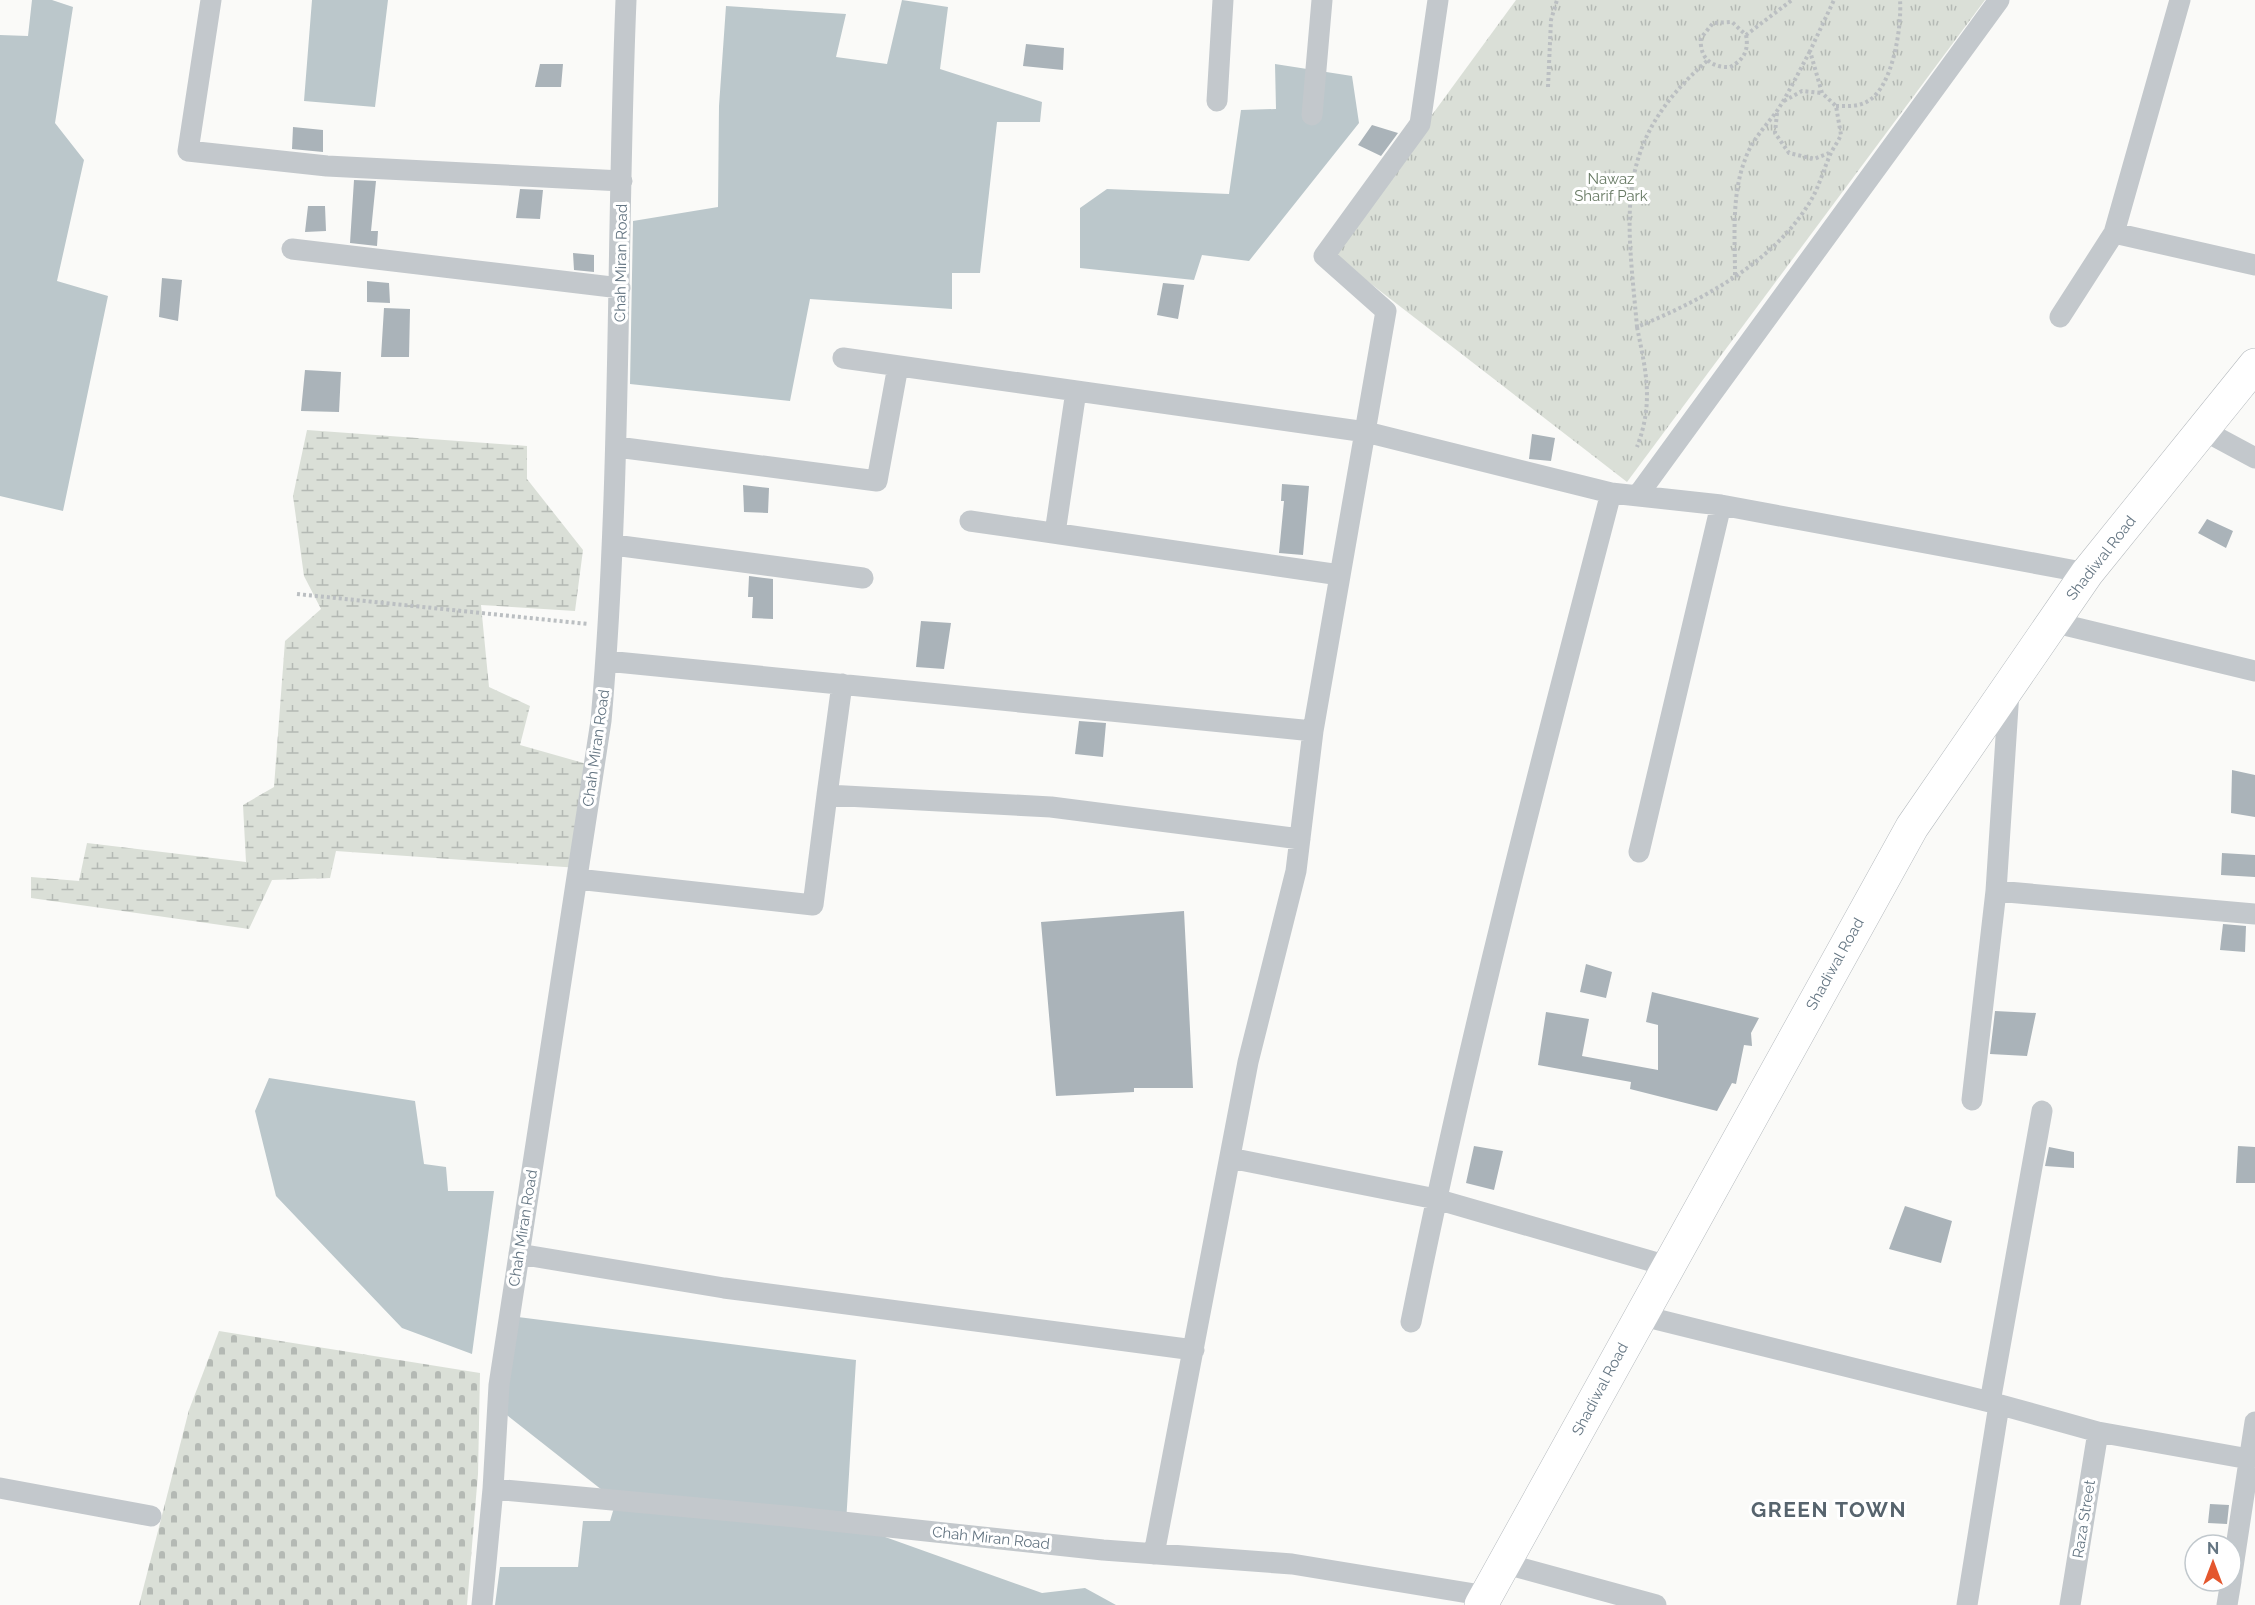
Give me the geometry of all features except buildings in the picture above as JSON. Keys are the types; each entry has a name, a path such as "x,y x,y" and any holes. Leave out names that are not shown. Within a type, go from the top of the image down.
{"main road":[{"name":"Shadiwal Road","path":"1484,1600 1506,1564 1639,1315 1912,827 2087,573 2255,365"}],"street":[{"path":"211,0 188,151 327,166 622,181"},
{"name":"Chah Miran Road","path":"482,1605 494,1489 499,1384 601,721 610,626 617,447 626,0"},
{"path":"1217,101 1223,0"},
{"path":"1312,115 1322,0"},
{"path":"1154,1554 1248,1062 1296,871 1313,731 1386,311 1324,256 1420,123 1438,0"},
{"path":"1638,495 1999,0"},
{"path":"2060,317 2114,233 2180,0"},
{"path":"2114,233 2255,265"},
{"path":"292,249 620,288"},
{"path":"843,358 1366,432 1611,492 1721,505 2087,573"},
{"path":"617,447 877,481 898,366"},
{"path":"1055,533 1076,391"},
{"path":"2203,430 2255,458"},
{"path":"1411,1322 1436,1199 1518,850 1611,492"},
{"path":"1639,852 1721,505"},
{"path":"970,521 1340,575"},
{"path":"614,545 863,578"},
{"path":"2052,622 2255,671"},
{"path":"606,661 1313,731"},
{"path":"577,879 813,905 842,684"},
{"path":"1972,1100 1996,891 2009,687"},
{"path":"827,795 1051,807 1300,839"},
{"path":"1996,891 2255,914"},
{"path":"1967,1605 1994,1404 2042,1111"},
{"path":"1230,1158 1436,1199 1668,1266"},
{"path":"519,1254 724,1288 1194,1350"},
{"path":"1639,1315 2098,1432 2249,1460"},
{"path":"2238,1533 2255,1422"},
{"name":"Raza Street","path":"2070,1605 2098,1432"},
{"path":"0,1488 151,1516"},
{"name":"Chah Miran Road","path":"494,1489 1154,1554 1292,1564 1484,1600"},
{"path":"1506,1564 1656,1605"}],"path":[{"path":"1548,87 1551,20 1557,0"},
{"path":"1746,35 1792,0"},
{"path":"1735,276 1735,215 1738,184 1746,157 1759,133 1779,107 1810,51 1834,0"},
{"path":"1836,106 1867,102 1881,88 1895,53 1900,26 1900,0"},
{"path":"1732,22 1746,35 1747,49 1738,63 1721,68 1707,61 1700,46 1701,38 1713,23 1732,22"},
{"path":"1637,327 1677,310 1735,276 1768,252 1794,226 1819,184 1830,153 1841,135 1836,106 1822,93 1810,51"},
{"path":"1637,447 1644,427 1648,394 1637,327 1629,202 1635,168 1647,134 1664,105 1680,85 1707,61"},
{"path":"1822,93 1802,91 1793,94 1779,107 1774,124 1775,133 1789,153 1814,159 1830,153"},
{"path":"297,594 610,626"}],"green space":[{"name":"Nawaz Sharif Park","path":"1516,0 1985,0 1627,482 1331,253"},
{"path":"307,430 527,446 527,479 583,550 575,611 481,605 489,687 530,706 520,745 594,766 579,868 336,851 330,878 272,880 249,929 31,898 31,877 79,881 87,843 246,862 243,805 274,787 285,641 321,609 304,576 293,496"},
{"path":"219,1331 480,1373 478,1474 467,1605 139,1605 189,1410"}],"shaded area":[{"path":"32,0 52,0 73,7 55,123 84,160 57,281 108,296 63,511 0,496 0,35 28,36"},
{"path":"312,0 388,0 375,107 304,101"},
{"path":"902,0 948,7 940,69 1042,102 1040,122 997,122 980,273 952,273 952,309 810,299 790,401 630,384 633,221 718,207 719,106 726,6 846,14 836,57 887,64"},
{"path":"1275,64 1352,76 1359,123 1249,261 1202,255 1194,280 1080,268 1080,208 1107,189 1229,194 1241,110 1276,109"},
{"path":"269,1078 415,1101 424,1164 446,1167 448,1191 494,1191 472,1354 402,1328 276,1196 255,1111"},
{"path":"510,1316 856,1360 846,1523 1042,1593 1085,1588 1116,1605 495,1605 500,1567 578,1567 583,1521 610,1521 616,1501 498,1408"}],"district":[{"name":"GREEN TOWN","path":"1829,1510"}]}
